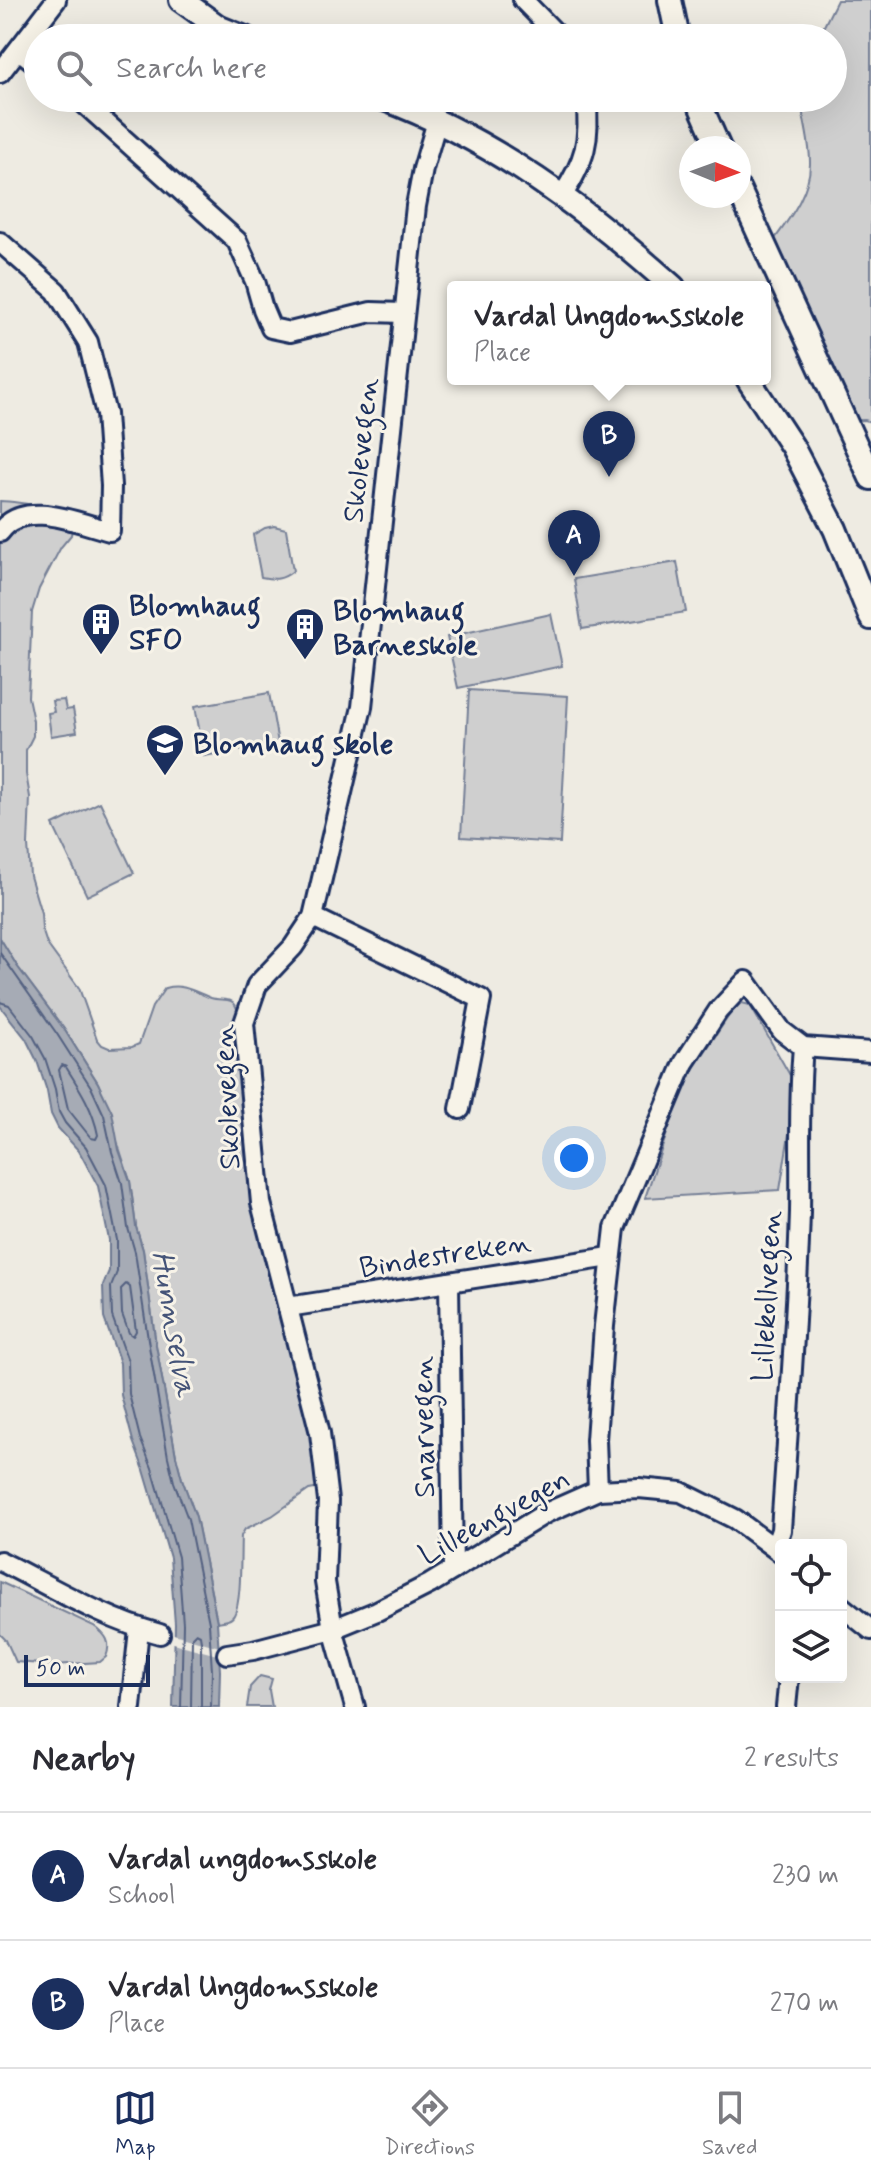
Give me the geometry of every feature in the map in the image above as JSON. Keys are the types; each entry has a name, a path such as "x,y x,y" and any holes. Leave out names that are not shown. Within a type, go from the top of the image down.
{"main road":[{"path":"181,0 214,24"},
{"path":"670,0 675,24"},
{"path":"415,112 466,136 540,179 620,240 666,281"},
{"path":"703,112 714,136"},
{"path":"747,208 871,478"},
{"path":"752,385 792,446 835,529 871,618"}],"street":[{"path":"38,24 56,0"},
{"path":"523,0 546,24"},
{"path":"0,73 24,43"},
{"path":"19,50 24,54"},
{"path":"94,112 237,241 271,328 290,332 371,312 403,313"},
{"path":"562,196 577,174 584,152 589,125 588,112"},
{"name":"Skolevegen","path":"355,1707 333,1629 325,1582 328,1501 320,1433 261,1203 244,1023 257,985 293,947 313,917 362,707 416,206 437,121"},
{"path":"0,242 56,291 88,342 106,414 111,486 110,531 49,514 16,517 0,532"},
{"path":"313,917 481,999 460,1109"},
{"path":"598,1490 596,1440 615,1228 684,1063 718,1011 746,981 782,1031 803,1047 871,1052"},
{"name":"Lillekollvegen","path":"780,1539 800,1212 803,1047"},
{"name":"Bindestreken","path":"288,1307 610,1257"},
{"name":"Snarvegen","path":"449,1282 453,1570"},
{"name":"Lilleengvegen","path":"227,1654 333,1629 377,1611 430,1584 546,1513 598,1490 639,1488 681,1492 735,1519 775,1548"},
{"path":"0,1561 98,1611 139,1629 160,1634"},
{"path":"847,1611 871,1630"},
{"path":"131,1707 139,1629"},
{"path":"786,1707 788,1683"}],"shaded area":[{"path":"837,0 871,0 871,422 838,421 769,247 796,207 809,174 809,146 803,112 847,112 847,24 825,24"},
{"path":"0,501 75,512 71,535 61,547 39,589 32,612 28,697 33,736 26,750 30,797 28,845 30,876 47,944 79,988 97,1039 109,1048 139,1044 152,1007 165,988 183,987 211,998 231,1001 240,1018 272,1228 326,1487 309,1490 272,1516 245,1529 241,1536 237,1609 229,1620 217,1622 196,1517 176,1456 130,1181 98,1083 0,938"},
{"path":"274,526 286,529 293,571 274,579 261,577 253,535"},
{"path":"677,562 686,612 582,629 574,579"},
{"path":"551,614 562,666 458,688 447,637"},
{"path":"469,690 568,696 560,843 461,837"},
{"path":"269,693 278,743 204,756 195,706"},
{"path":"64,700 66,710 73,709 77,732 51,736 48,713 54,712 52,701"},
{"path":"100,802 134,873 87,896 53,825"},
{"path":"738,1002 750,1005 791,1077 789,1134 780,1190 645,1198 684,1083"},
{"path":"0,1582 94,1626 107,1639 106,1657 100,1662 54,1665 16,1662 0,1634"},
{"path":"260,1676 272,1679 269,1690 272,1707 247,1707 250,1687"}],"water":[{"path":"0,938 64,1029 112,1112 119,1150 130,1181 136,1227 143,1250 176,1456 196,1517 217,1622 219,1707 173,1707 175,1624 170,1558 133,1441 121,1395 120,1363 104,1318 103,1285 109,1271 109,1240 98,1186 79,1151 58,1128 51,1114 37,1061 26,1039 0,1006"}],"pier":[{"path":"170,1633 223,1648 224,1657 170,1642"}],"place":[{"name":"Vardal Ungdomsskole","path":"609,477"},
{"name":"Vardal ungdomsskole","path":"574,576"},
{"name":"Blomhaug SFO","path":"101,656"},
{"name":"Blomhaug Barneskole","path":"305,661"},
{"name":"Blomhaug skole","path":"165,777"}],"water label":[{"name":"Hunnselva","path":"175,1323"}]}
